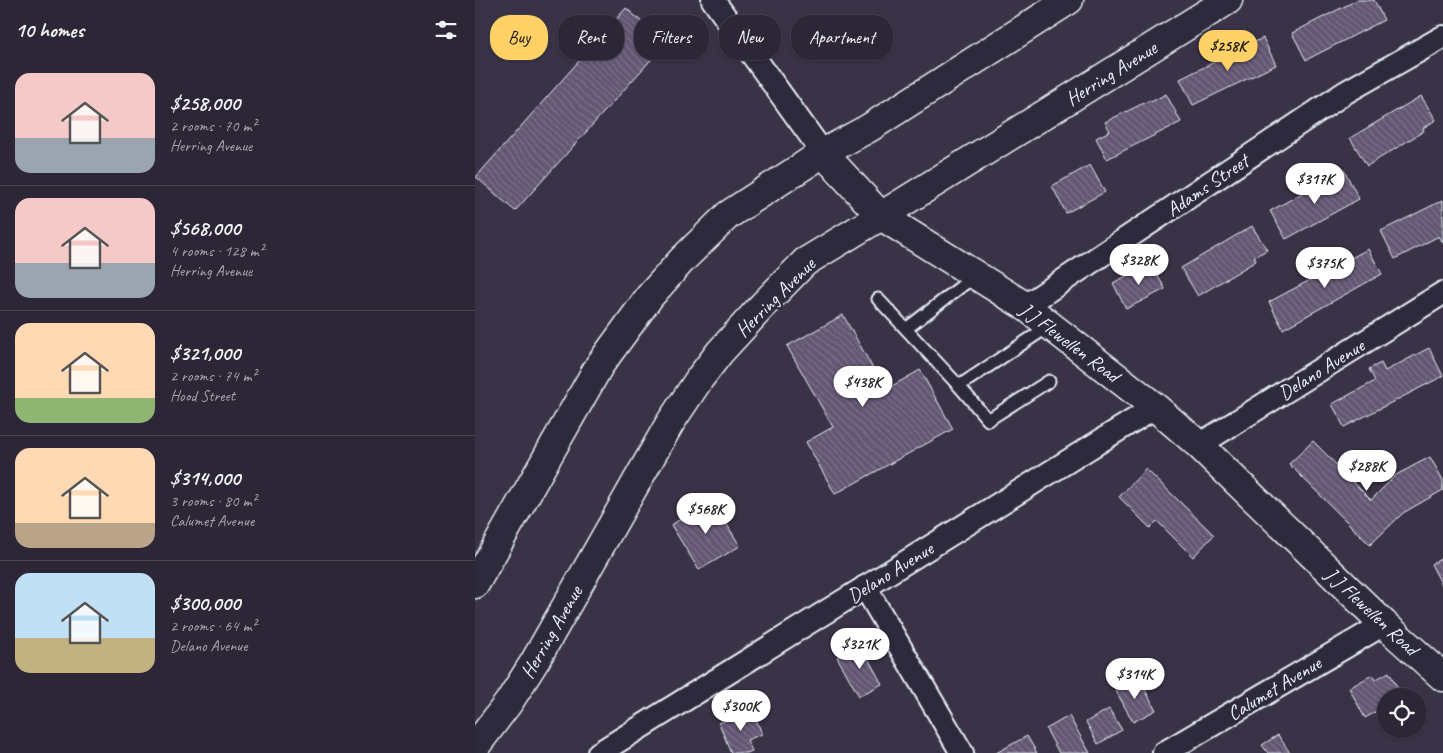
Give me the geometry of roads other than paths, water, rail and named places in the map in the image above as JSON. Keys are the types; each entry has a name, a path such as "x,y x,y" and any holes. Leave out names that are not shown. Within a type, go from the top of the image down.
{"main road":[{"path":"475,584 599,366 650,296 682,260 728,215 823,154 869,128 1069,0"},
{"name":"Herring Avenue","path":"475,747 509,702 535,661 670,423 700,378 732,338 805,262 1228,0"},
{"name":"J J Flewellen Road","path":"823,154 881,216 1025,306 1155,407 1199,445 1383,624 1438,666"}],"street":[{"name":"J J Flewellen Road","path":"713,0 823,154"},
{"name":"Adams Street","path":"1025,306 1346,92 1443,36"},
{"name":"Delano Avenue","path":"1199,445 1443,292"},
{"name":"Delano Avenue","path":"599,753 1155,407"},
{"path":"865,587 962,753"},
{"name":"Calumet Avenue","path":"1164,753 1383,624"}],"lane":[{"path":"906,329 975,275"},
{"path":"878,299 988,420 1049,380"},
{"path":"959,386 1050,326"}]}
